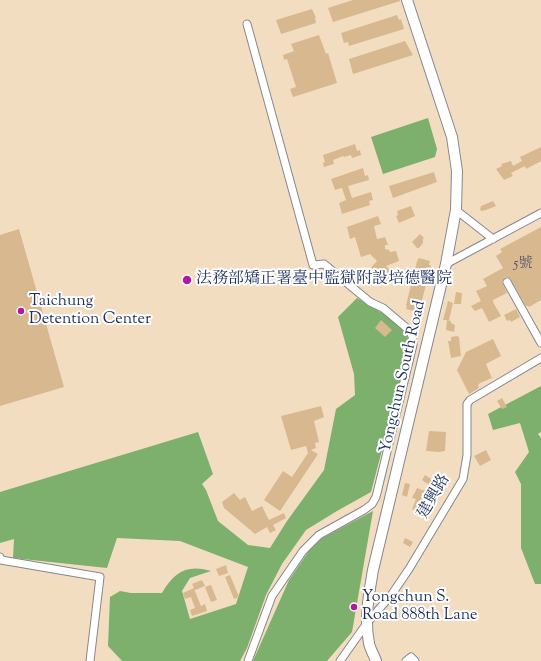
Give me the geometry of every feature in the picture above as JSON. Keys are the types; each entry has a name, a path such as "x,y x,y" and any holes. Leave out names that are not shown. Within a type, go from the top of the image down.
{"street":[{"name":"Yongchun South Road","path":"376,661 369,644 367,623 369,598 374,570 446,264 456,210 457,171 452,137 407,0"},
{"path":"247,24 313,265 324,264 370,302 383,308 410,330 413,345 376,497 372,504 364,510 320,535 302,551 272,596 248,661"},
{"path":"456,210 493,239"},
{"path":"446,264 541,213"},
{"path":"507,282 541,343"},
{"name":"建興路","path":"367,623 392,594 405,576 463,479 467,456 467,404 470,400 541,358"},
{"path":"0,557 1,560 100,577 90,661"},
{"name":"Yongchun South Road","path":"367,623 383,661"},
{"path":"340,661 367,623"},
{"path":"406,661 411,657 415,661"}],"green space":[{"path":"428,118 437,149 435,157 383,174 371,137"},
{"path":"357,298 402,325 410,343 371,492 306,530 282,564 266,595 247,648 240,661 122,661 108,646 110,597 120,591 131,593 162,593 176,575 188,569 202,569 211,571 190,578 182,591 190,619 236,604 248,567 180,541 117,538 107,568 13,558 14,539 0,543 0,492 198,432 213,474 202,484 206,490 218,521 248,545 270,548 287,521 324,470 336,409 355,395 354,374 338,317"},
{"path":"541,386 541,432 538,434 541,438 541,584 535,584 521,548 521,484 515,472 529,452 520,423 493,430 488,414"},
{"path":"373,511 352,632 327,661 253,661 289,580 315,542"}],"building":[{"path":"353,0 400,1 333,22 328,8"},
{"path":"312,9 316,18 316,23 281,34 276,20"},
{"path":"397,15 399,20 401,19 404,29 349,46 348,42 344,43 341,33"},
{"path":"319,35 326,54 328,53 337,83 293,97 290,89 296,87 287,59 284,60 283,55 294,51 291,44"},
{"path":"405,41 413,55 353,74 349,59"},
{"path":"355,144 357,151 360,150 361,155 352,158 351,155 343,156 333,160 334,164 324,167 323,163 325,162 323,155"},
{"path":"541,147 541,161 526,169 525,166 511,173 513,176 504,180 496,169 502,166 501,164 511,161 513,166 522,161 520,157"},
{"path":"363,168 365,176 368,175 369,180 348,186 352,198 371,192 373,200 369,201 370,205 342,214 339,203 346,200 342,188 335,190 331,179"},
{"path":"434,172 437,182 393,198 389,186"},
{"path":"493,201 496,206 481,211 481,206"},
{"path":"411,206 415,216 399,223 396,216 398,215 397,211"},
{"path":"378,216 381,224 374,226 377,239 385,237 388,245 385,245 385,249 389,250 390,252 396,251 399,261 386,266 394,273 393,278 387,285 369,270 377,261 370,254 361,257 355,237 350,239 347,227"},
{"path":"541,227 541,300 529,307 526,306 511,280 505,277 502,282 507,293 493,300 501,316 489,322 482,308 475,311 471,306 481,301 476,291 487,286 483,279 503,268 496,256 502,252 500,249"},
{"name":"Taichung Detention Center","path":"19,229 64,387 0,406 0,235"},
{"path":"420,234 424,238 423,243 419,248 417,248 412,242"},
{"path":"419,258 430,261 429,265 431,265 418,312 406,309 406,305"},
{"path":"456,292 462,293 461,304 454,304"},
{"path":"448,301 453,303 449,320 443,320"},
{"path":"516,309 520,317 511,322 510,320 507,321 504,315"},
{"path":"381,320 392,330 385,337 375,328"},
{"path":"447,320 451,321 451,323 455,325 454,332 446,330"},
{"path":"451,337 459,337 461,356 451,358 448,341 451,341"},
{"path":"493,339 501,356 486,364 492,378 480,383 478,385 479,388 469,394 457,370 466,352"},
{"path":"502,398 507,407 502,409 497,401"},
{"path":"321,406 324,417 314,421 319,442 315,443 316,448 311,450 318,454 280,511 264,500 283,471 292,477 308,453 306,446 291,450 281,416"},
{"path":"429,431 446,432 445,451 426,451"},
{"path":"486,450 491,460 480,466 474,456"},
{"path":"425,475 434,481 431,486 422,480"},
{"path":"405,483 410,484 407,497 402,495"},
{"path":"417,488 438,495 433,503 427,499 420,513 412,509 416,499 412,498"},
{"path":"234,493 240,500 245,497 252,511 262,506 269,520 284,513 286,518 273,525 276,530 270,533 267,527 255,534 224,508 222,502"},
{"path":"405,538 413,542 410,547 403,543"},
{"path":"226,565 228,573 219,576 216,569"},
{"path":"230,575 239,597 234,599 225,577"},
{"path":"202,580 205,586 195,590 194,589 201,606 205,604 207,611 192,616 190,610 195,608 191,597 185,599 183,593 194,588 192,584"},
{"path":"211,585 217,600 211,602 205,587"}],"place":[{"name":"法務部矯正署臺中監獄附設培德醫院","path":"187,280"},
{"name":"Taichung Detention Center","path":"21,311"},
{"name":"Yongchun S. Road 888th Lane","path":"354,607"}]}
